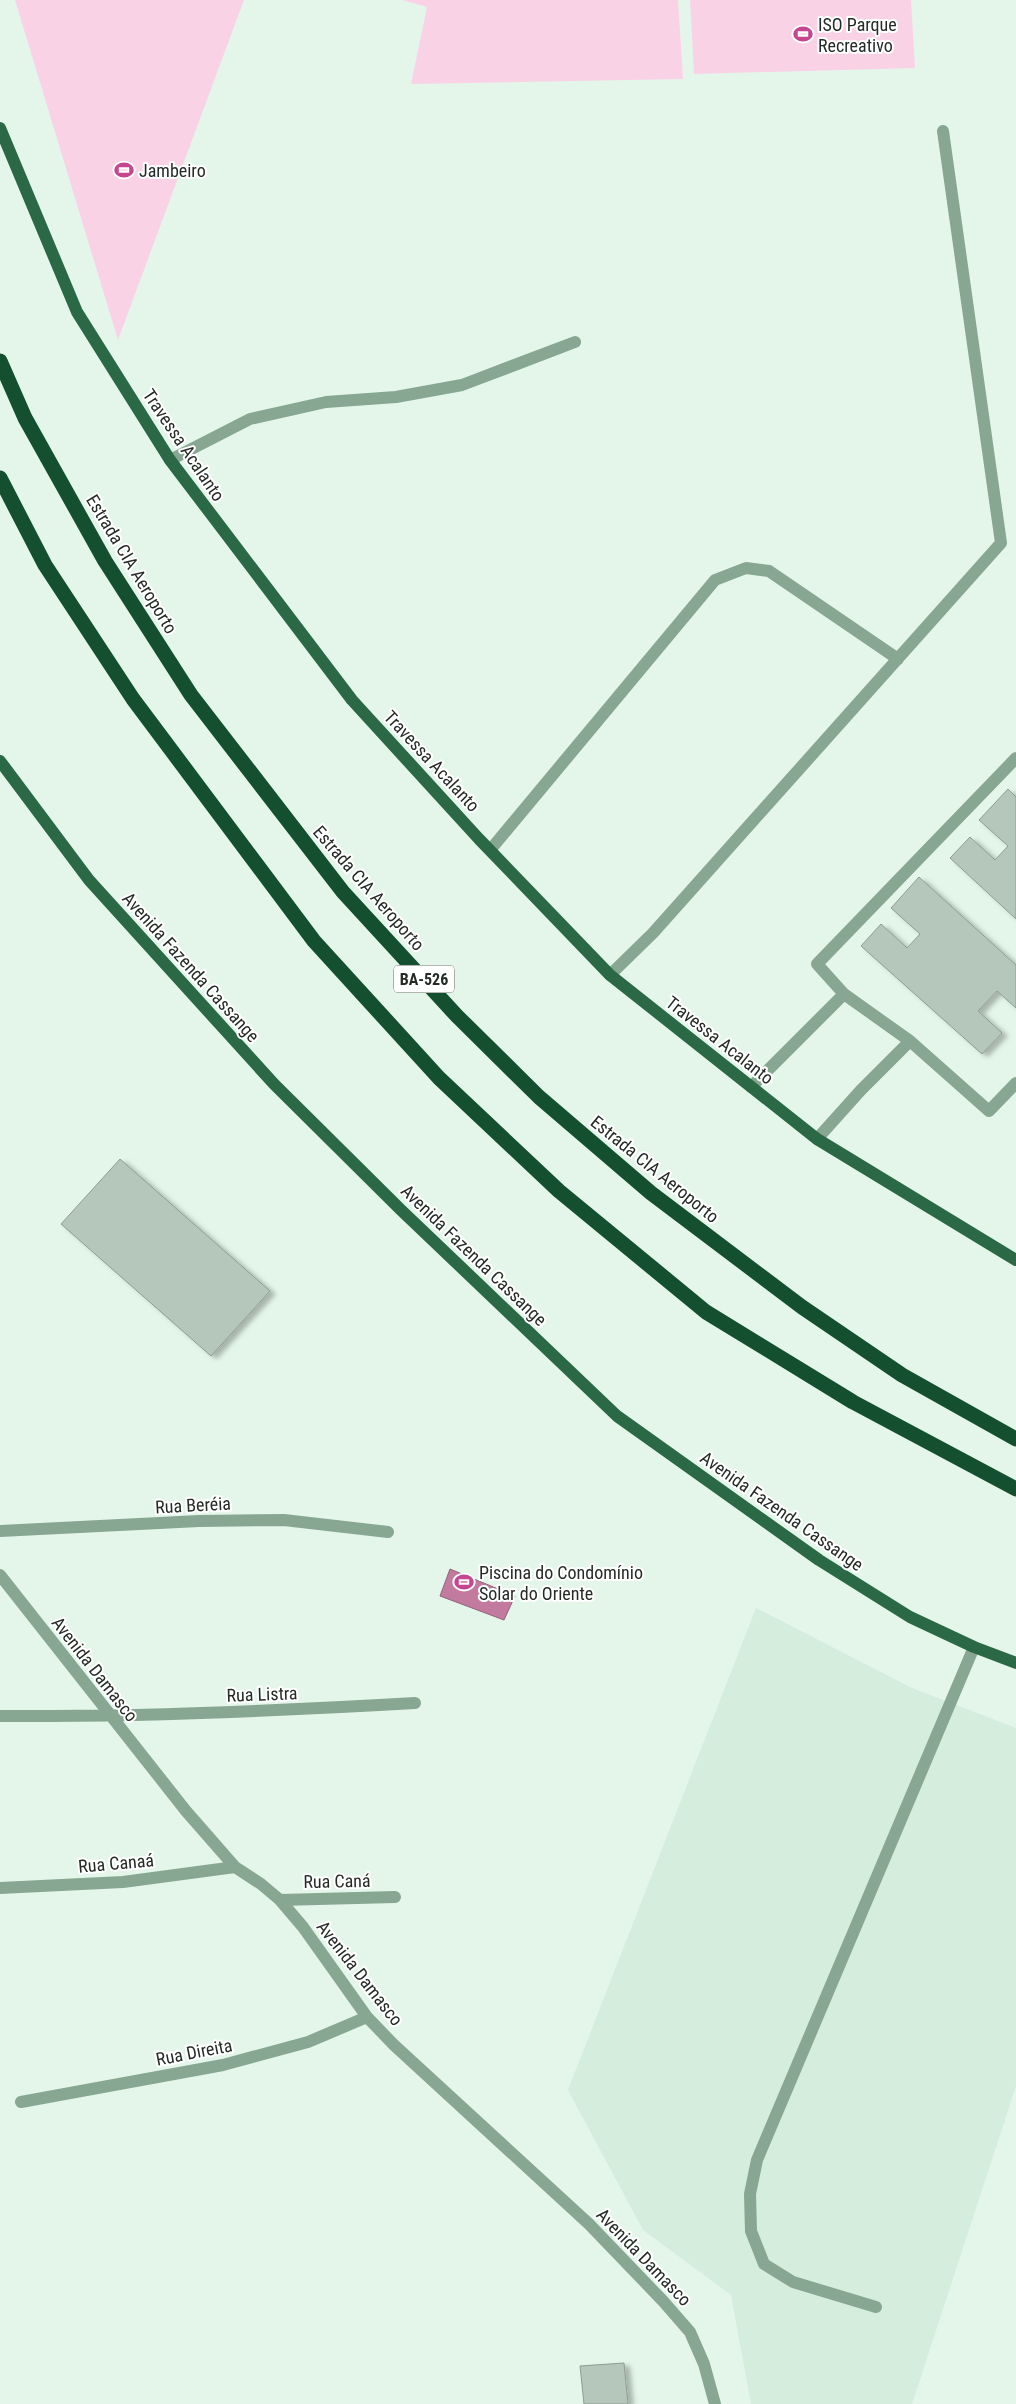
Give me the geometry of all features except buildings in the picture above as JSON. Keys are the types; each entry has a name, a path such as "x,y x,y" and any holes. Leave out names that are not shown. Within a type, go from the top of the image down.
{"highway":[{"name":"Estrada CIA Aeroporto","path":"0,361 25,418 105,561 191,695 343,892 458,1016 539,1097 636,1180 786,1295 902,1375 1016,1439"},
{"name":"BA-526","path":"0,478 45,565 133,699 314,940 439,1078 559,1191 706,1312 853,1402 1016,1489"}],"main road":[{"name":"Travessa Acalanto","path":"0,128 77,312 170,460 352,700 610,974 817,1138 1016,1260"},
{"name":"Avenida Fazenda Cassange","path":"0,761 89,880 268,1077 401,1210 617,1416 818,1560 910,1617 974,1647 1016,1663"}],"street":[{"path":"610,974 653,933 1001,543 943,131"},
{"path":"170,460 250,419 326,402 396,397 462,384 574,342"},
{"path":"491,849 715,580 746,568 769,571 898,659"},
{"path":"1016,758 817,964 844,994 910,1041 989,1111 1016,1083"},
{"path":"751,1087 844,994"},
{"path":"817,1138 910,1041"},
{"name":"Rua Beréia","path":"0,1531 199,1521 284,1520 388,1532"},
{"name":"Avenida Damasco","path":"0,1575 186,1812 235,1867 262,1884 280,1900 303,1927 367,2017 423,2072 589,2224 664,2301 690,2332 704,2364 714,2404"},
{"path":"876,2307 793,2282 764,2264 751,2231 750,2194 756,2160 974,1647"},
{"name":"Rua Listra","path":"0,1716 110,1717 269,1712 415,1704"},
{"name":"Rua Canaá","path":"0,1888 123,1882 235,1867"},
{"name":"Rua Caná","path":"280,1900 396,1897"},
{"name":"Rua Direita","path":"21,2102 223,2065 308,2042 367,2017"}],"shaded area":[{"name":"Jambeiro","path":"15,0 244,0 118,340"},
{"path":"402,0 678,0 683,79 411,84 427,7"},
{"name":"ISO Parque Recreativo","path":"690,0 911,0 915,68 694,74"},
{"name":"Piscina do Condomínio Solar do Oriente","path":"450,1569 515,1596 504,1620 440,1596"},
{"path":"756,1608 912,1688 1016,1728 1016,2086 912,2404 751,2404 731,2295 643,2230 568,2090"}],"place":[{"name":"ISO Parque Recreativo","path":"803,34"},
{"name":"Jambeiro","path":"124,170"},
{"name":"Piscina do Condomínio Solar do Oriente","path":"464,1582"}]}
